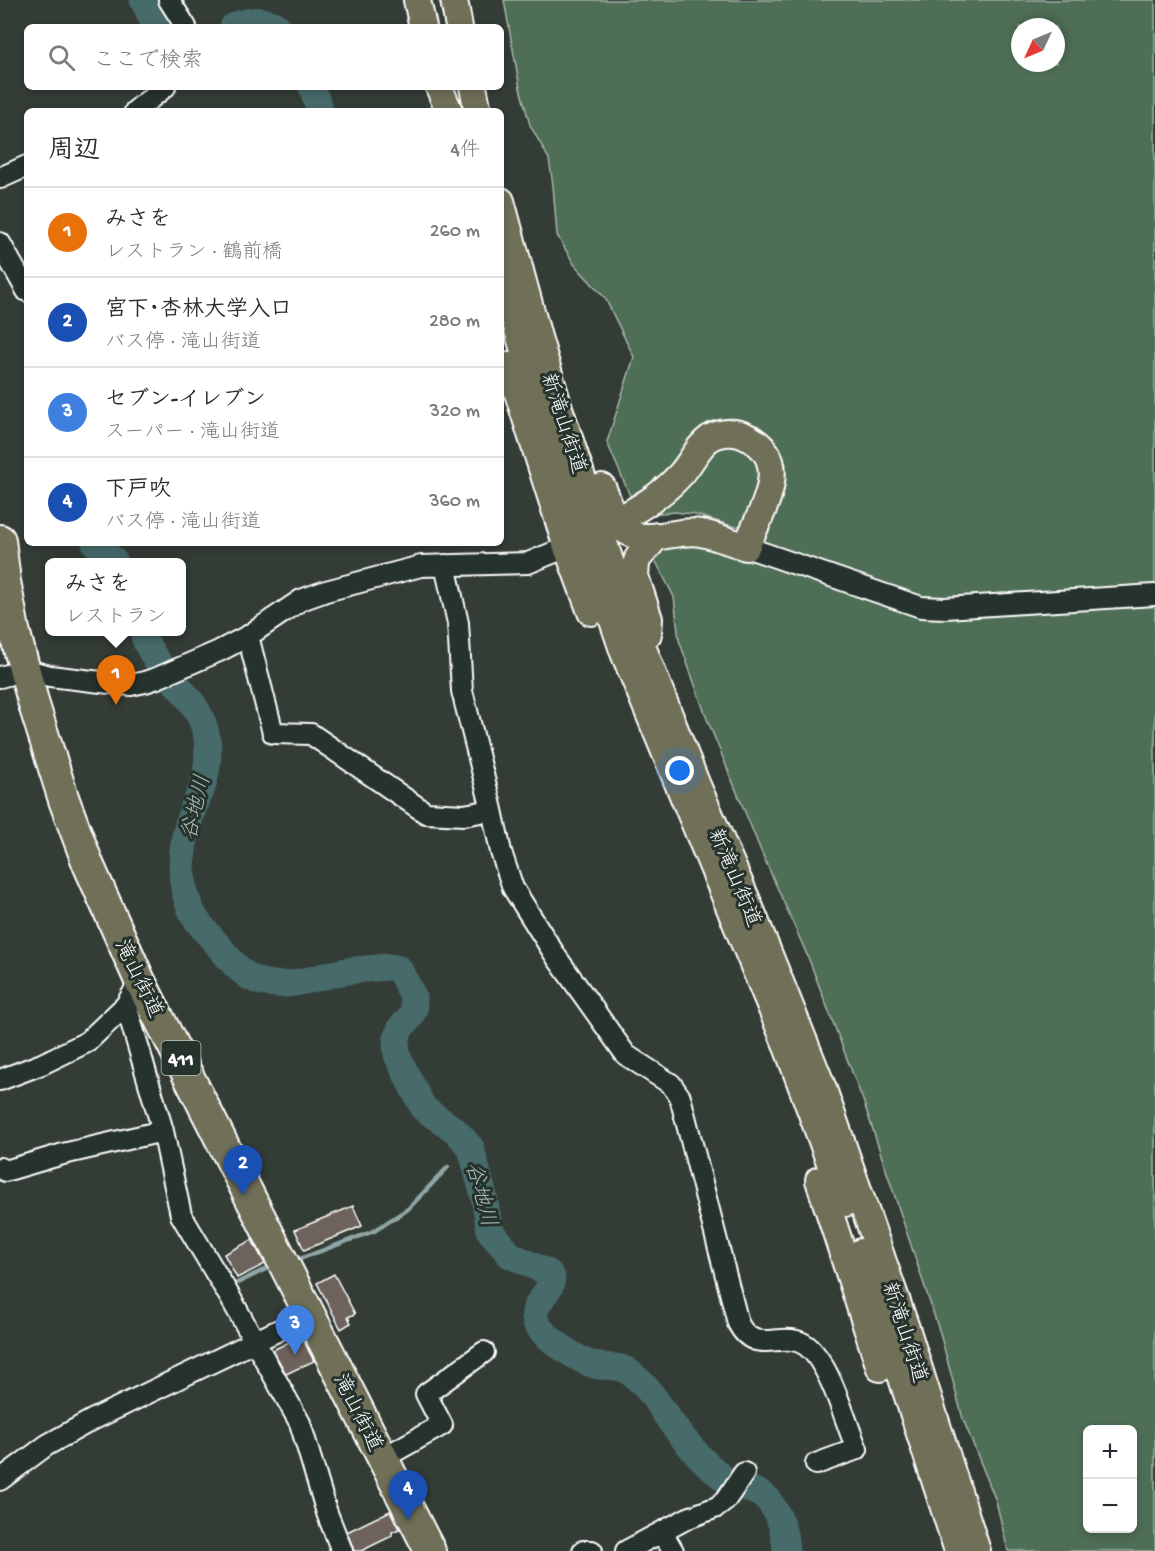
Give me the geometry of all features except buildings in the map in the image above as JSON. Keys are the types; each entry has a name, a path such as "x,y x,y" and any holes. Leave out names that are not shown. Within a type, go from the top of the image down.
{"highway":[{"name":"滝山街道","path":"0,540 2,581 14,630 13,674 34,705 64,800 133,993 310,1315 430,1551"}],"main road":[{"path":"417,0 422,24"},
{"path":"435,0 440,24"},
{"path":"454,0 458,24"},
{"path":"440,90 449,108"},
{"path":"454,90 458,108"},
{"path":"474,90 477,108"},
{"name":"新滝山街道","path":"504,212 559,408 618,585 696,783 818,1076 907,1331 978,1551"},
{"name":"新滝山街道","path":"504,282 538,403 624,653 802,1086 852,1224 958,1551"},
{"path":"504,349 523,414 660,788 726,944 785,1041"},
{"path":"559,408 607,497 614,517 629,533 657,536 678,532 700,532 746,547 769,492 773,476 771,461 765,448 741,434 726,433 712,437 704,443 668,488 627,515"},
{"path":"647,659 649,619 635,576 638,558 657,536"},
{"path":"802,1086 801,1131 939,1551"}],"street":[{"path":"170,0 184,24"},
{"path":"139,108 161,90"},
{"path":"0,178 24,167"},
{"path":"0,243 24,286"},
{"path":"13,674 131,685 157,678 219,651 248,636 301,600 326,591 421,566 528,564 571,545"},
{"path":"746,547 921,607 954,608 1155,595"},
{"path":"445,565 459,633 462,691 501,852 513,888 557,958 626,1055 670,1084 680,1097 738,1323 743,1334 751,1340 792,1340 804,1344 815,1353 825,1369 857,1449 816,1464"},
{"path":"248,636 273,733 311,734 426,813 464,815 492,810"},
{"path":"0,1080 42,1064 87,1042 133,993"},
{"path":"133,993 181,1215 230,1297 300,1423 327,1514 342,1551"},
{"path":"0,1168 5,1171 14,1169 63,1154 164,1131"},
{"path":"0,1480 47,1445 74,1430 310,1315"},
{"path":"383,1458 442,1425 426,1394 484,1352"},
{"path":"626,1551 688,1518 717,1507 724,1501 738,1480"},
{"path":"662,1532 673,1551"},
{"path":"583,1551 592,1551"}],"green space":[{"path":"504,0 1155,0 1155,1551 1008,1551 996,1501 963,1419 940,1333 864,1103 808,957 761,851 707,719 679,640 674,597 654,558 668,544 688,540 712,545 756,562 784,490 786,465 773,438 757,425 732,423 663,477 630,496 607,442 634,357 605,298 574,264 557,235 549,159 530,125 520,88"},
{"path":"741,442 763,468 764,484 745,523 736,527 693,514 674,512 648,514 717,444"}],"waterway":[{"name":"谷地川","path":"143,0 155,24"},
{"name":"谷地川","path":"240,24 256,21 273,24"},
{"name":"谷地川","path":"313,90 319,108"},
{"name":"谷地川","path":"98,546 111,558"},
{"name":"谷地川","path":"144,636 155,658 192,703 200,716 207,736 206,771 185,836 182,865 185,893 203,929 236,966 254,980 269,984 286,984 352,970 388,967 399,969 413,996 414,1009 410,1018 401,1027 396,1040 397,1055 424,1109 455,1130 471,1148 490,1231 510,1255 549,1273 552,1277 549,1289 538,1304 536,1322 554,1342 583,1360 599,1366 622,1368 636,1377 684,1439 709,1466 728,1481 758,1493 768,1500 781,1524 786,1551"},
{"path":"297,1260 374,1231 408,1209 448,1167"},
{"path":"231,1286 274,1265"}],"place":[{"name":"みさを","path":"116,705"},
{"name":"宮下･杏林大学入口","path":"243,1195"},
{"name":"セブン-イレブン","path":"295,1355"},
{"name":"下戸吹","path":"408,1520"}]}
